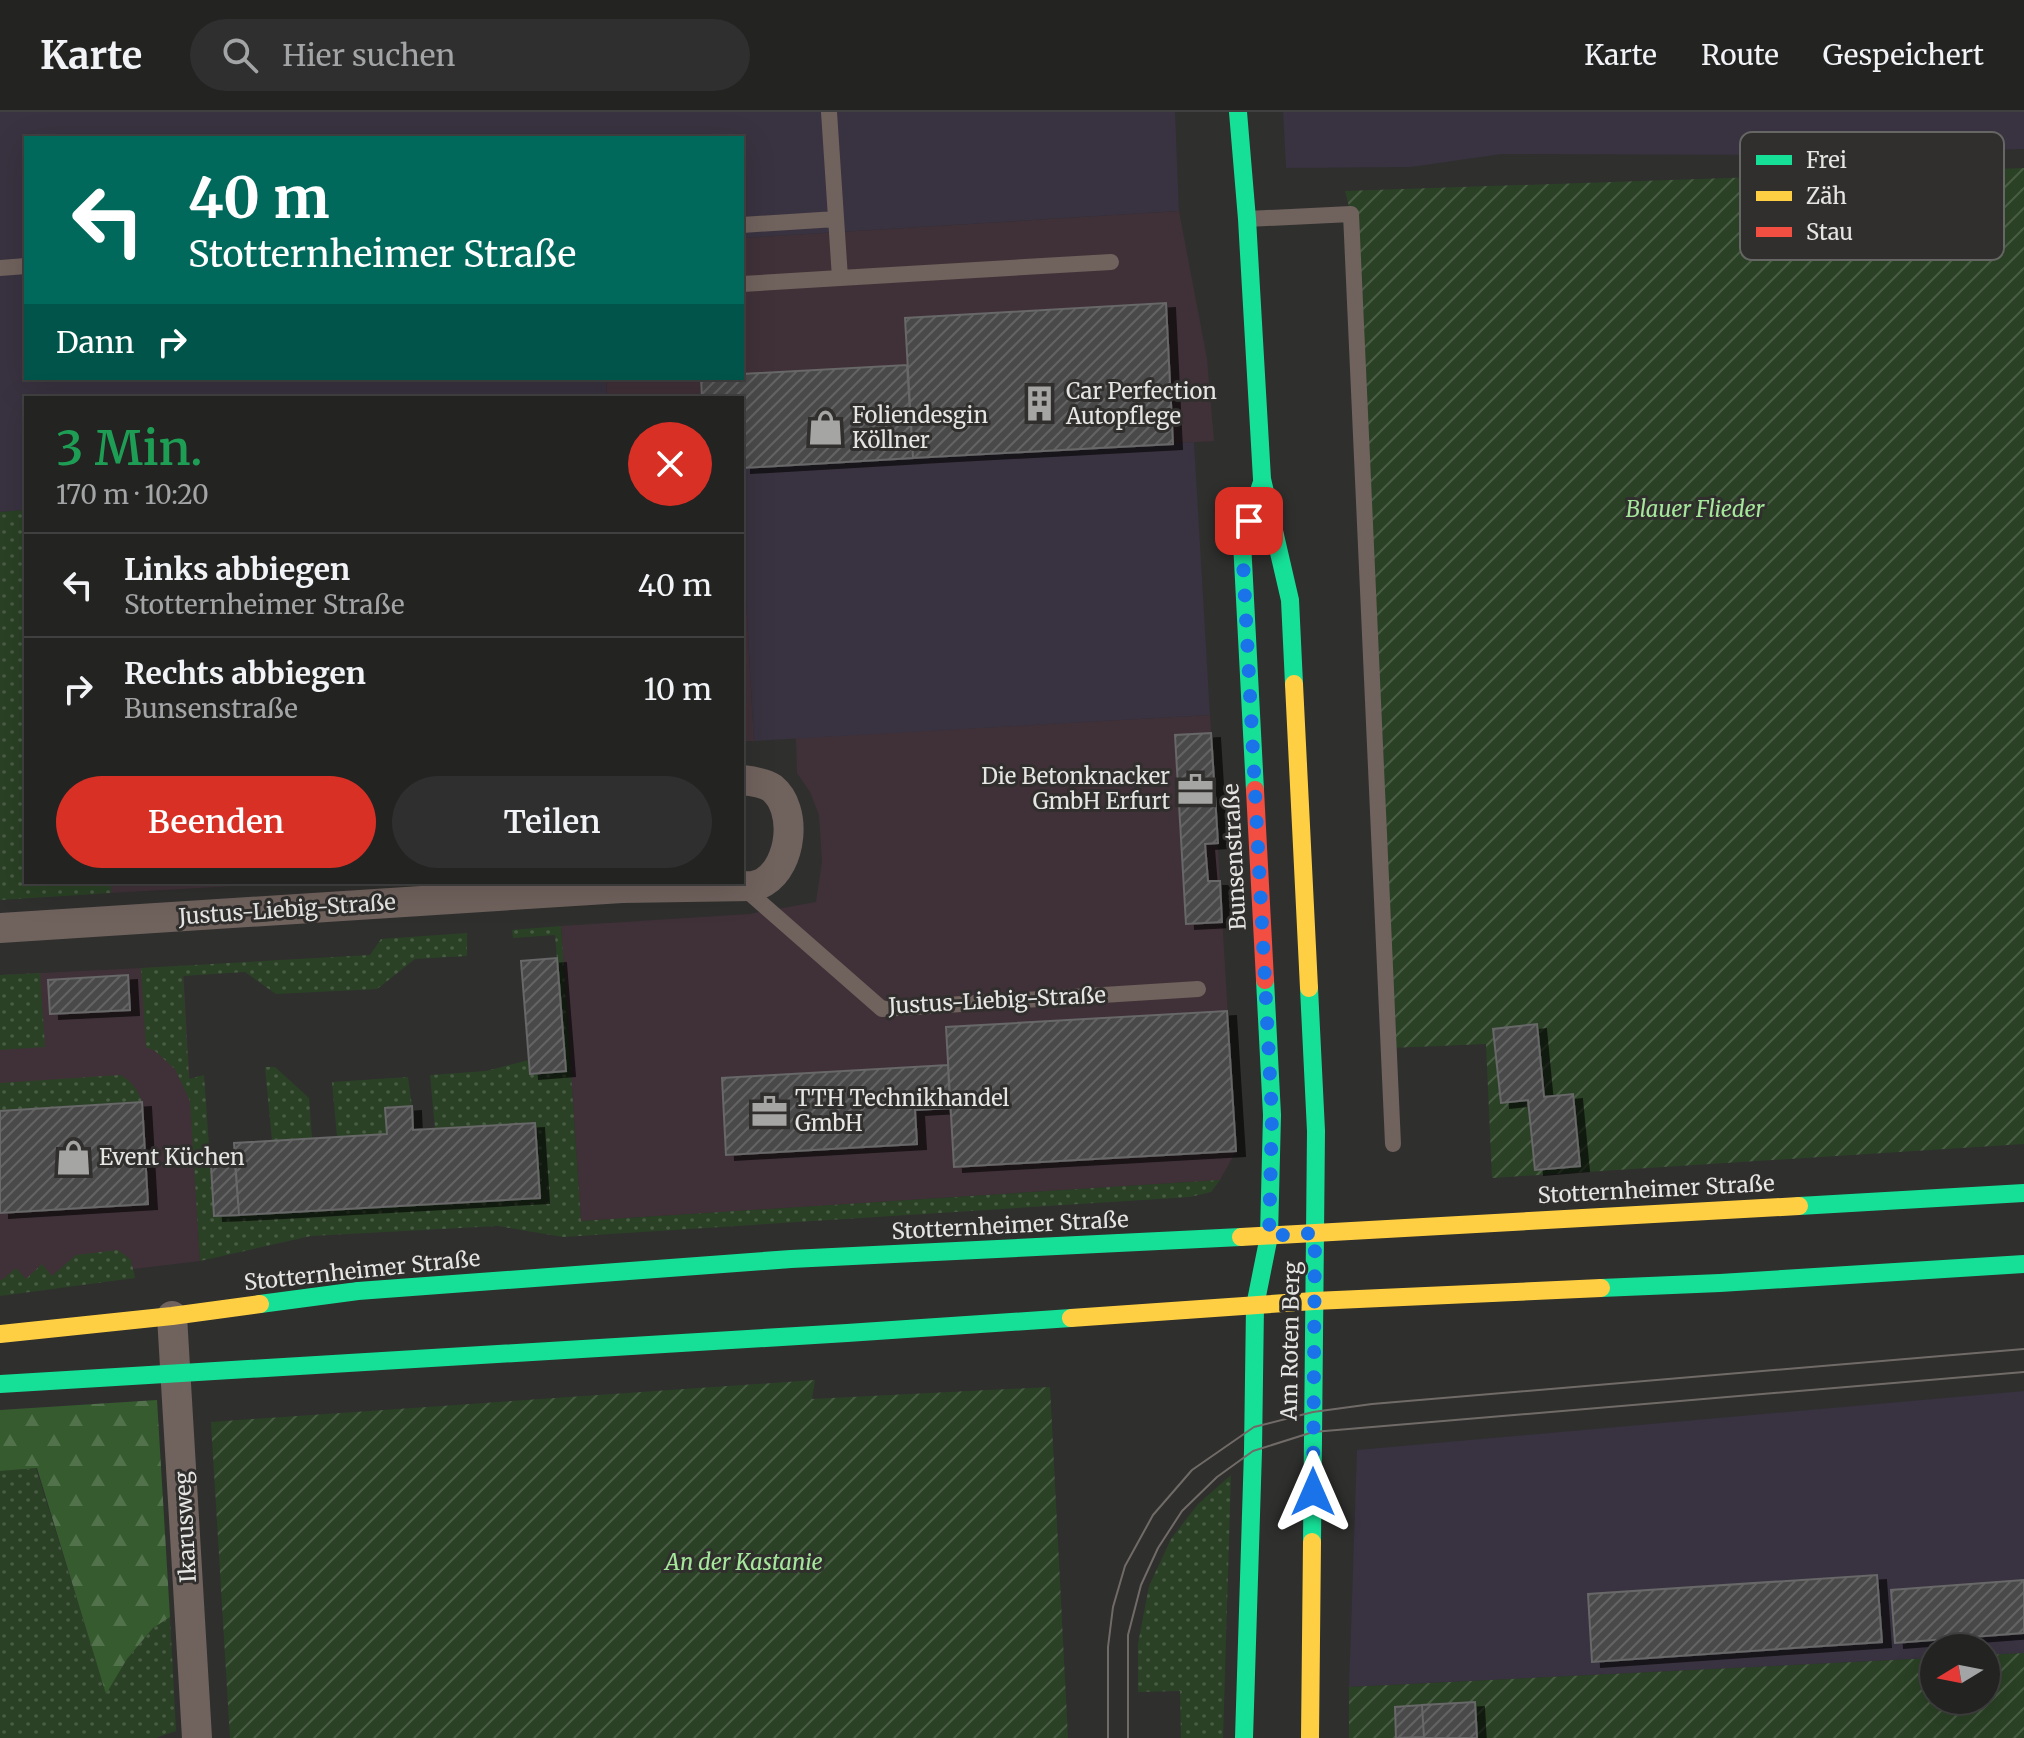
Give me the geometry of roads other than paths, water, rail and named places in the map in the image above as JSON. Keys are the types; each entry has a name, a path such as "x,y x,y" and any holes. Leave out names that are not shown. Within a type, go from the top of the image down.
{"main road":[{"name":"Bunsenstraße","path":"1238,112 1262,479 1290,600 1316,1131 1315,1233"},
{"name":"Bunsenstraße","path":"1262,479 1242,542 1272,1115 1269,1236"},
{"name":"Stotternheimer Straße","path":"0,1334 172,1316 358,1291 775,1260 1269,1236 2024,1193"},
{"name":"Am Roten Berg","path":"1310,1738 1315,1233"},
{"name":"Am Roten Berg","path":"1244,1738 1255,1306 1269,1236"},
{"path":"0,1384 1314,1301 1720,1283 2024,1264"}],"street":[{"path":"744,780 771,787 788,813 790,831 780,866 766,881 744,888"},
{"name":"Justus-Liebig-Straße","path":"0,928 625,885 744,888"},
{"name":"Ikarusweg","path":"172,1316 197,1738"}],"lane":[{"path":"829,112 840,278"},
{"path":"1247,219 1351,214 1393,1144"},
{"path":"744,225 836,219"},
{"path":"744,284 1111,262"},
{"path":"0,268 24,266"},
{"name":"Justus-Liebig-Straße","path":"744,888 882,1009 1198,989"}],"tram line":[{"path":"1108,1738 1108,1647 1113,1607 1125,1566 1153,1515 1192,1470 1254,1427 1313,1412 1372,1404 2024,1349"},
{"path":"1128,1738 1128,1635 1141,1585 1158,1548 1182,1511 1217,1477 1253,1451 1313,1432 2024,1372"}],"place":[{"name":"Car Perfection Autopflege","path":"1040,404"},
{"name":"Foliendesgin Köllner","path":"826,428"},
{"name":"Die Betonknacker GmbH Erfurt","path":"1196,789"},
{"name":"TTH Technikhandel GmbH","path":"769,1111"},
{"name":"Event Küchen","path":"73,1157"}],"park label":[{"name":"Blauer Flieder","path":"1695,509"},
{"name":"An der Kastanie","path":"744,1562"}]}
